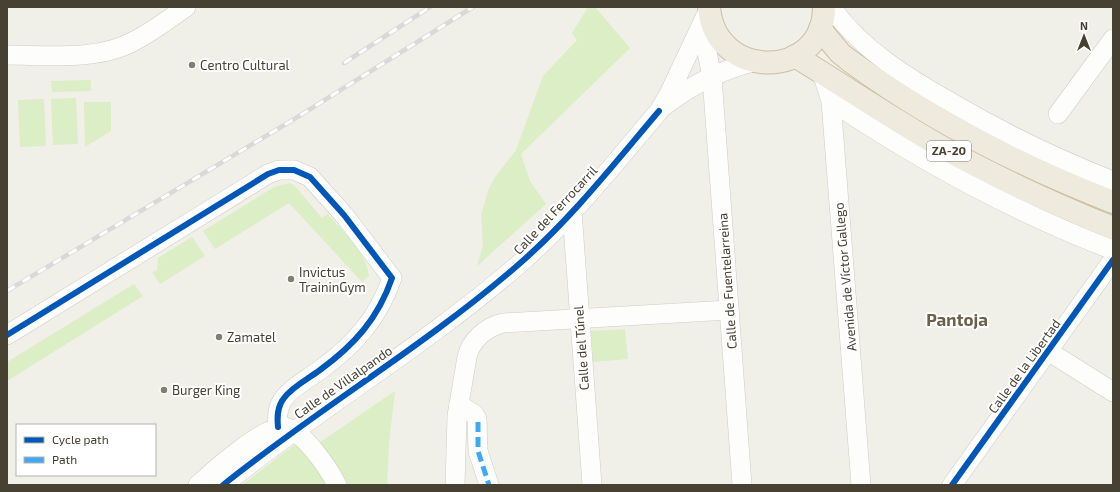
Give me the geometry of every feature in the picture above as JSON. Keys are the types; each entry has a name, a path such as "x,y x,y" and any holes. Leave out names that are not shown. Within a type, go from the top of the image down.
{"highway":[{"path":"707,14 721,41 733,53 753,62 764,64 780,62 795,56 806,49 820,29 824,7"},
{"name":"ZA-20","path":"820,29 840,53 850,61 924,110 1025,164 1113,202"},
{"name":"ZA-20","path":"795,56 911,129 958,156 1027,190 1113,228"}],"street":[{"path":"7,55 84,54 108,51 134,42 186,7"},
{"path":"831,7 843,23 882,60 921,85 1028,144 1113,181"},
{"path":"707,14 712,78"},
{"name":"Calle del Ferrocarril","path":"419,342 510,272 543,242 572,211 659,111 669,94 707,14"},
{"path":"1058,114 1113,39"},
{"name":"Calle del Ferrocarril","path":"659,111 684,92 732,67 753,62"},
{"name":"Avenida de Víctor Gallego","path":"819,71 826,84 831,101 861,485"},
{"name":"Calle de Fuentelarreina","path":"712,78 742,485"},
{"path":"831,101 892,141 972,185 1029,213 1113,250"},
{"name":"Calle de Villalpando","path":"7,334 263,177 279,170 294,170 310,177 344,215 392,278 382,304 363,331 335,358 284,397 278,411 286,429"},
{"name":"Calle del Túnel","path":"572,211 592,485"},
{"name":"Calle de la Libertad","path":"961,482 1048,351 1113,260"},
{"path":"455,485 457,426 467,354 485,330 504,323 729,310"},
{"name":"Calle de Villalpando","path":"223,485 286,429 419,342"},
{"path":"1048,351 1113,392"},
{"path":"459,405 472,412 477,419 478,451 489,485"},
{"path":"286,429 320,459 337,485"},
{"name":"Calle de Villalpando","path":"198,485 266,432 286,429"}],"green space":[{"path":"588,7 595,7 630,48 521,154 530,181 546,204 477,266 483,245 481,215 489,188 496,176 516,150 543,76 577,40 572,33"},
{"path":"91,80 91,91 52,92 51,81"},
{"path":"76,98 78,144 53,145 51,99"},
{"path":"44,99 46,146 20,147 18,100"},
{"path":"84,102 111,102 111,131 85,147"},
{"path":"290,183 294,185 322,218 328,214 359,251 367,267 369,276 362,282 289,203 215,249 203,231 274,187"},
{"path":"192,237 205,256 160,284 152,272 157,270 158,258"},
{"path":"134,284 143,296 7,381 7,362"},
{"path":"625,329 628,359 593,362 591,331"},
{"path":"395,391 389,443 387,485 343,485 316,445"},
{"path":"298,442 331,485 242,485"}],"railway":[{"path":"344,63 430,7"},
{"path":"7,291 296,118 473,7"}],"marked path":[{"path":"478,422 478,451 489,485"}],"cycle path":[{"path":"223,485 297,429 447,322 518,265 574,210 659,111"},
{"path":"7,335 268,174 279,170 294,170 310,177 344,215 392,278 380,306 364,330 344,351 296,386 284,398 278,412 278,427"},
{"path":"952,485 1113,260"}],"place":[{"name":"Centro Cultural","path":"192,65"},
{"name":"Invictus TraininGym","path":"291,279"},
{"name":"Zamatel","path":"219,337"},
{"name":"Burger King","path":"164,390"}],"district":[{"name":"Pantoja","path":"957,320"}]}
